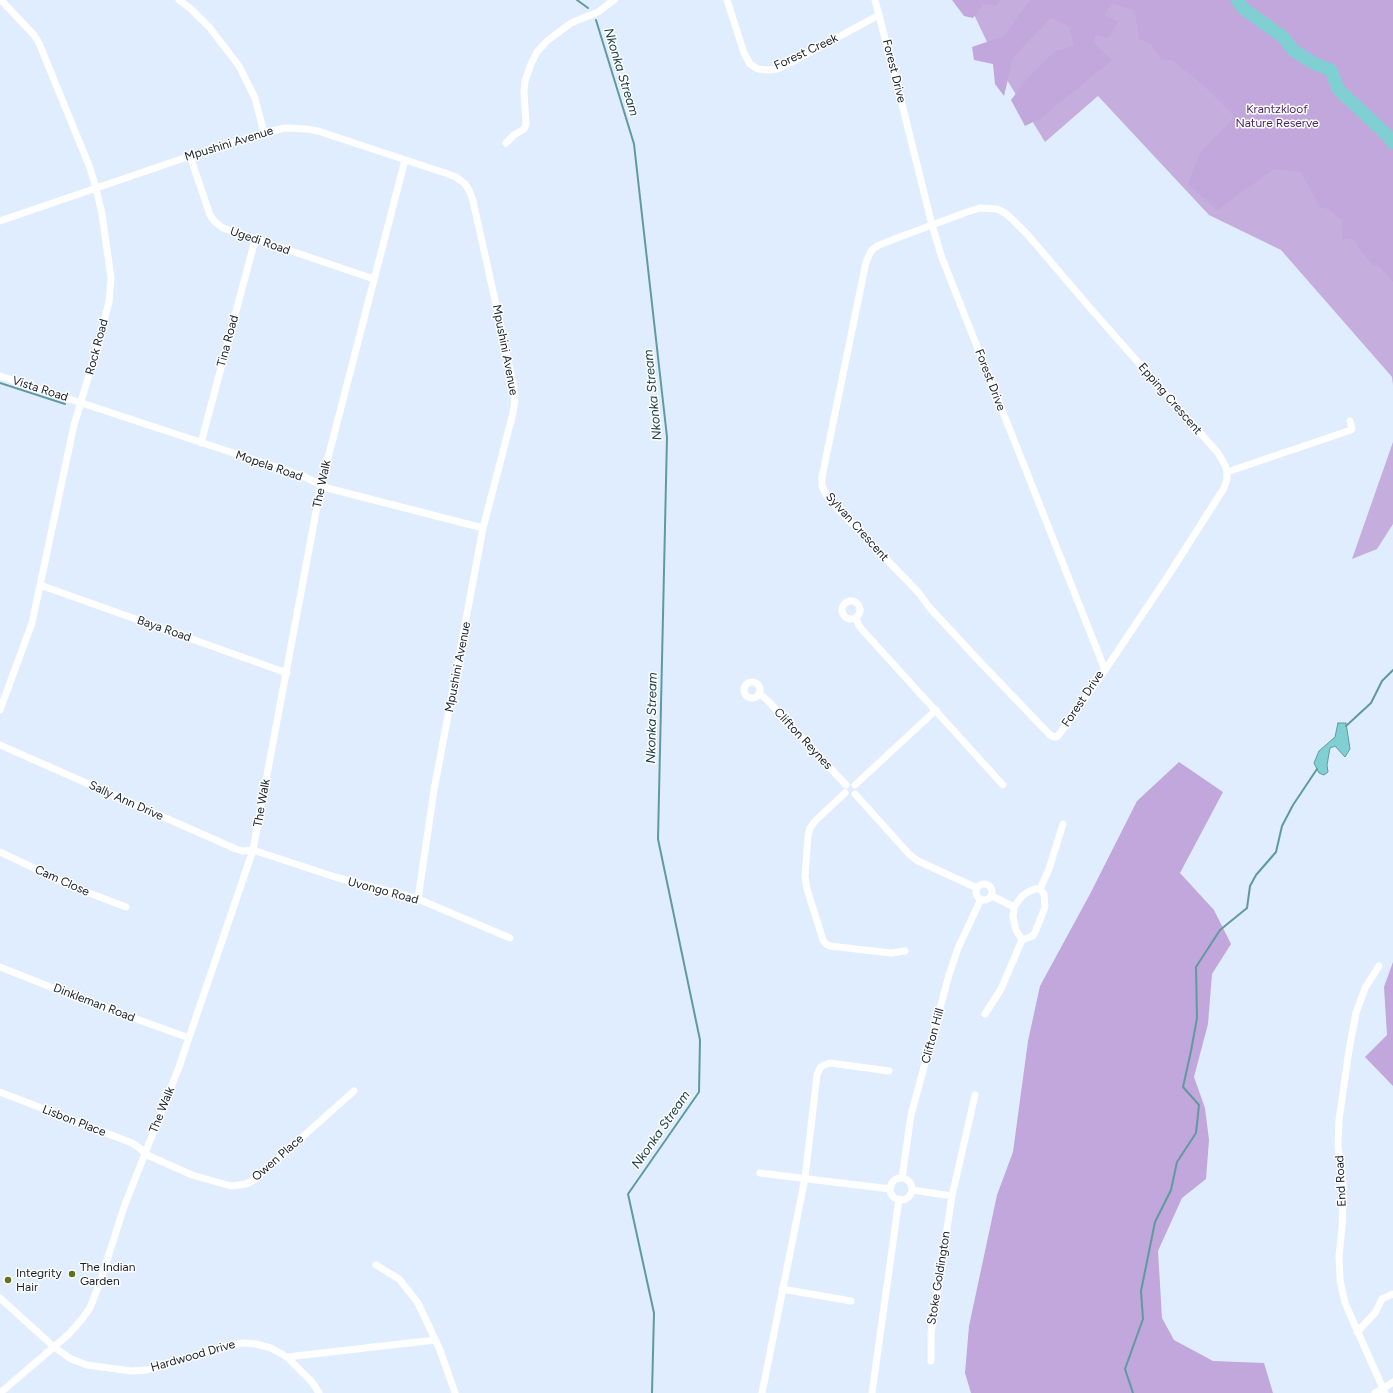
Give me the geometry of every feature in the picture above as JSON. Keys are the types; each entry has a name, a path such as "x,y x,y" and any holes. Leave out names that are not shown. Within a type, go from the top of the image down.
{"street":[{"name":"Rock Road","path":"0,710 32,623 74,425 97,348 109,302 111,288 107,242 96,188 90,168 41,48 34,35 1,0"},
{"path":"179,0 191,9 210,28 239,66 255,98 264,132"},
{"path":"506,143 514,135 524,129 526,124 524,92 525,81 537,52 547,41 570,23 598,12 614,0"},
{"name":"Forest Creek","path":"727,0 744,53 750,64 758,69 767,70 777,69 792,62 879,15"},
{"name":"Forest Drive","path":"875,0 932,225 942,258 1105,670 1058,736 1054,738"},
{"name":"Mpushini Avenue","path":"0,222 190,156 264,132 285,128 318,131 456,177 465,184 469,190 473,201 499,316 515,399 513,413 483,528 434,790 418,900"},
{"name":"Ugedi Road","path":"190,156 206,206 215,222 223,228 374,279"},
{"name":"The Walk","path":"0,1393 69,1334 90,1308 124,1207 179,1067 253,850 321,485 405,160"},
{"name":"Epping Crescent","path":"932,225 980,208 997,209 1012,219 1218,453 1227,472"},
{"name":"Sylvan Crescent","path":"932,225 877,246 871,251 866,262 822,477 822,486 826,495 837,508 919,593 929,607 1054,738"},
{"name":"Tina Road","path":"201,443 255,240"},
{"name":"Vista Road","path":"0,376 81,403"},
{"name":"Mopela Road","path":"81,403 303,476 327,488 483,528"},
{"path":"1105,670 1168,576 1224,488 1227,479 1227,472 1351,430 1350,421"},
{"name":"Baya Road","path":"40,585 287,673"},
{"path":"856,618 859,626 866,634 1004,785"},
{"name":"Clifton Reynes","path":"759,694 846,785"},
{"path":"855,785 936,710"},
{"name":"Sally Ann Drive","path":"0,745 236,849 242,851 253,850"},
{"path":"855,785 850,783 846,785 844,789 846,793 851,796 855,794"},
{"path":"855,785 857,791 855,794"},
{"path":"846,793 816,821 810,828 808,836 805,877 807,889 823,940 830,946 892,953 905,951"},
{"path":"855,794 909,854 918,861 977,888"},
{"path":"1040,889 1049,869 1063,824"},
{"name":"Uvongo Road","path":"253,850 335,877 418,900 510,938"},
{"name":"Cam Close","path":"0,852 76,888 126,907"},
{"path":"981,884 987,884 992,887 992,896 986,900 980,899 977,896 977,888 981,884"},
{"path":"1022,940 1016,930 1014,922 1014,907 1022,896 1034,889 1040,889"},
{"path":"985,1014 1001,989 1022,940 1033,936 1044,912 1044,894 1040,889"},
{"path":"992,896 1014,907"},
{"name":"Clifton Hill","path":"902,1178 911,1115 949,975 958,948 980,899"},
{"name":"End Road","path":"1378,966 1364,988 1356,1013 1340,1120 1338,1146 1343,1183 1343,1202 1339,1256 1340,1280 1344,1303 1384,1391"},
{"name":"Dinkleman Road","path":"0,967 189,1038"},
{"path":"762,1393 805,1178 817,1075 820,1068 830,1063 889,1070"},
{"name":"Owen Place","path":"145,1154 192,1174 226,1185 237,1186 246,1184 262,1174 354,1091"},
{"name":"Lisbon Place","path":"0,1092 132,1143 141,1149 145,1154"},
{"name":"Stoke Goldington","path":"931,1361 931,1333 952,1196 975,1095"},
{"path":"760,1173 890,1189"},
{"path":"902,1178 908,1181 912,1187 910,1194 906,1198 899,1199 892,1195 890,1189 895,1179 902,1178"},
{"path":"912,1190 952,1196"},
{"path":"872,1393 899,1199"},
{"path":"376,1265 399,1279 418,1303 449,1372 455,1393"},
{"path":"782,1289 851,1301"},
{"path":"1357,1332 1375,1313 1382,1299 1393,1294"},
{"name":"Hardwood Drive","path":"0,1298 54,1347 71,1359 87,1365 130,1371 147,1370 164,1366 230,1344 243,1342 271,1348 287,1357 312,1382 318,1393"},
{"path":"287,1357 434,1340"},
{"path":"1375,1393 1384,1391 1393,1382"}],"green space":[{"path":"952,0 1000,0 996,6 983,4 973,18 964,16"},
{"name":"Krantzkloof Nature Reserve","path":"967,0 1393,0 1393,385 1392,377 1281,250 1209,215 1098,96 1045,142 999,67"},
{"name":"Krantzkloof Nature Reserve","path":"1030,0 1393,0 1393,282 1379,266 1373,265 1360,250 1354,239 1343,239 1342,220 1328,209 1320,207 1301,172 1274,169 1217,210 1188,184 1200,153 1232,120 1233,115 1201,83 1172,60 1162,60 1151,44 1139,39 1135,11 1112,3 1104,15 1118,22 1108,38 1095,35 1094,43 1112,60 1041,118 1025,126 1011,100 1026,80 1054,52 1074,46 1069,26 1051,18 1028,41 1013,58 1004,96 995,84 993,64 974,60 972,47 1004,36"},
{"path":"1393,442 1393,524 1377,549 1352,559"},
{"path":"1179,762 1223,792 1180,873 1214,910 1231,944 1212,974 1208,1024 1194,1077 1205,1108 1209,1140 1206,1179 1182,1198 1158,1251 1162,1318 1174,1340 1213,1361 1264,1363 1273,1393 971,1393 965,1373 969,1326 997,1195 1013,1152 1028,1041 1040,986 1090,894 1137,801"},
{"path":"1393,962 1393,1086 1365,1057 1387,1035 1384,987"}],"shaded area":[{"path":"1338,723 1346,723 1350,749 1345,757 1335,746 1330,748 1327,765 1328,772 1324,775 1319,773 1314,763 1319,751 1335,737"}],"waterway":[{"name":"Nkonka Stream","path":"577,0 588,8"},
{"path":"1237,0 1244,9 1283,37 1294,51 1315,64 1331,70 1338,89 1387,135 1393,143"},
{"name":"Nkonka Stream","path":"596,20 634,144 667,437 658,839 700,1040 699,1092 628,1194 654,1313 652,1393"},
{"path":"0,383 65,404"},
{"path":"1346,726 1371,703 1382,681 1393,670"},
{"path":"1133,1393 1125,1369 1143,1319 1141,1291 1155,1222 1171,1190 1177,1162 1196,1133 1199,1105 1183,1087 1197,1018 1196,967 1220,930 1247,908 1250,886 1256,875 1276,852 1282,826 1293,805 1317,769"}],"place":[{"name":"The Indian Garden","path":"72,1274"},
{"name":"Integrity Hair","path":"8,1280"}]}
